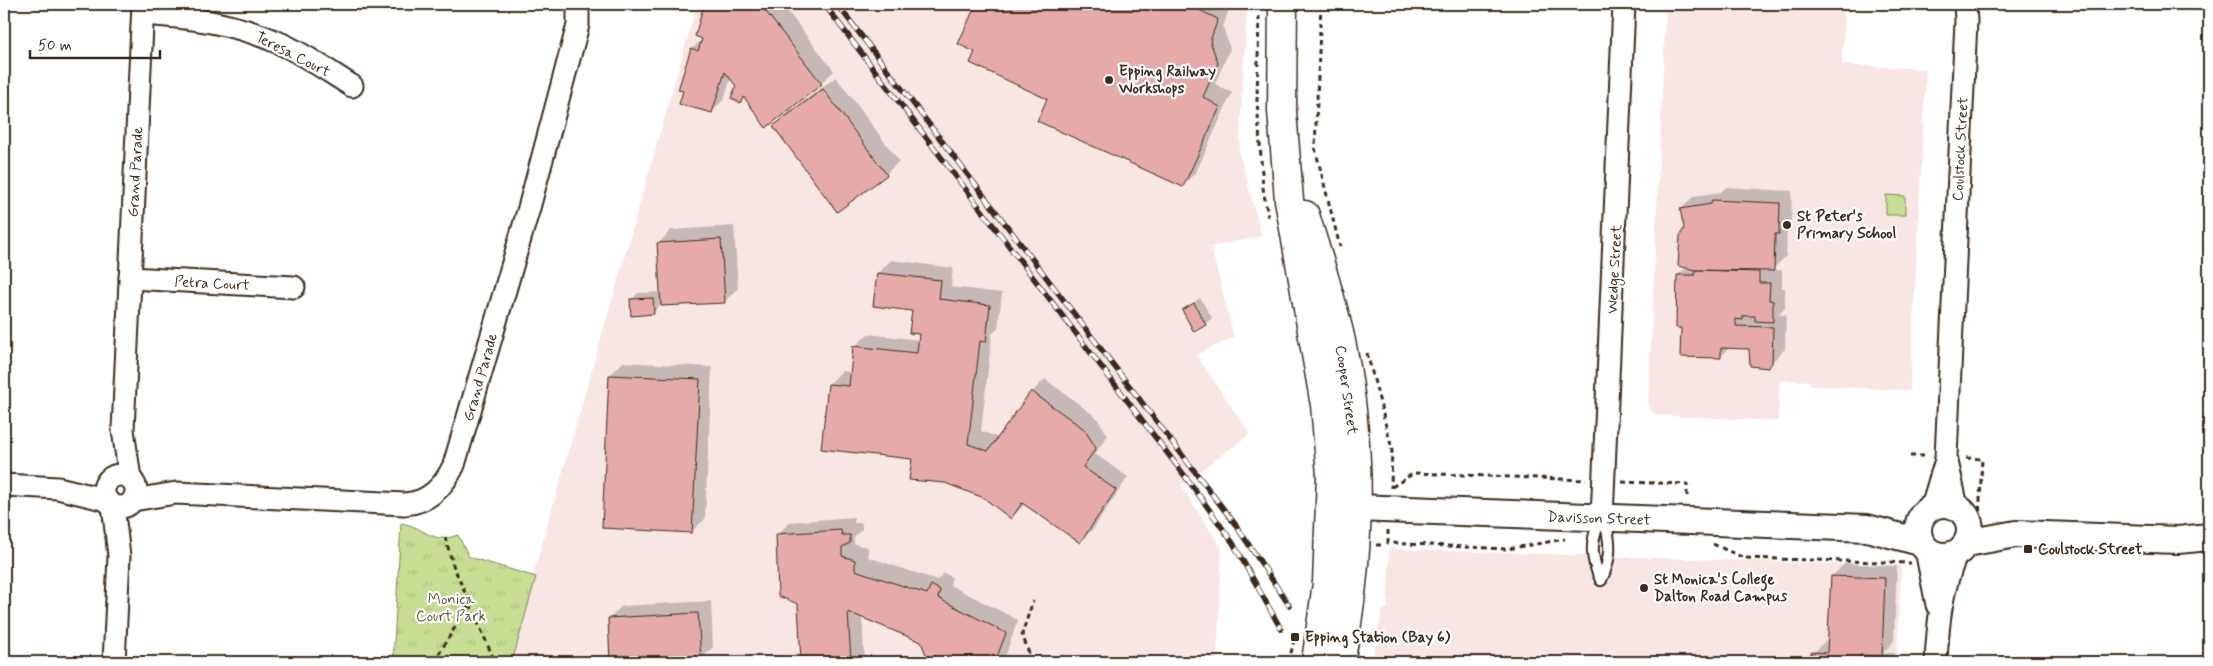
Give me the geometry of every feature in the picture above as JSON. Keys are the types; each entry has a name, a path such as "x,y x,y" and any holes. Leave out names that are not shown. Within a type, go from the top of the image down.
{"main road":[{"name":"Cooper Street","path":"1271,7 1294,236 1325,405 1331,474 1344,507 1350,600 1340,662"},
{"name":"Cooper Street","path":"1316,662 1327,583 1344,507"}],"street":[{"name":"Grand Parade","path":"121,491 405,504 428,497 443,485 454,465 529,208 578,25 578,4"},
{"name":"Grand Parade","path":"114,662 143,9"},
{"name":"Teresa Court","path":"143,9 250,31 278,42 306,57 352,86"},
{"name":"Wedge Street","path":"1598,528 1604,481 1626,9"},
{"name":"Coulstock Street","path":"1936,662 1939,612 1950,524 1946,457 1967,9"},
{"name":"Petra Court","path":"130,278 294,287"},
{"path":"4,485 121,491"},
{"name":"Davisson Street","path":"1344,507 1390,499 1598,528 1867,528 1950,524 2016,534 2178,540 2209,537"},
{"path":"1923,546 1918,524 1950,524"},
{"name":"Davisson Street","path":"1867,528 1923,546 1941,557 1950,524"},
{"name":"Davisson Street","path":"2178,540 2209,547"},
{"name":"Coulstock Street","path":"1923,546 1939,612"}],"path":[{"path":"1320,4 1315,148 1342,253"},
{"path":"1269,225 1265,207 1259,141 1257,66 1271,7"},
{"path":"1366,349 1392,449 1388,543 1513,548 1555,540 1598,528"},
{"path":"1390,499 1414,472 1687,484"},
{"path":"445,537 469,604 495,662"},
{"path":"1032,662 1022,634 1033,601"},
{"path":"434,662 469,604"},
{"path":"1289,662 1296,629"}],"shaded area":[{"path":"697,4 1247,4 1239,153 1262,236 1211,247 1234,337 1196,355 1250,434 1181,485 1222,549 1217,662 512,662 536,578 533,575"},
{"name":"St Peter's Primary School","path":"1666,4 1845,4 1842,65 1926,69 1910,390 1810,386 1810,381 1780,380 1778,421 1655,415 1648,407"},
{"name":"St Monica's College Dalton Road Campus","path":"1389,549 1901,566 1897,662 1372,662 1382,609 1388,609"}],"green space":[{"path":"1886,195 1905,196 1905,215 1886,215"},
{"name":"Monica Court Park","path":"401,523 434,537 449,538 458,535 469,557 536,577 512,662 393,662"}],"building":[{"path":"704,4 760,4 822,84 766,128 744,97 740,103 731,98 736,86 725,72 712,113 679,104 683,91 678,90 691,48 698,51 702,39 695,36"},
{"name":"Epping Railway Workshops","path":"976,4 1193,4 1191,6 1218,19 1210,41 1218,63 1203,97 1220,107 1183,187 1037,121 1047,99 970,63 975,52 958,44"},
{"path":"1196,4 1215,4 1211,11"},
{"path":"823,89 887,175 837,212 773,126"},
{"path":"1712,200 1780,203 1779,234 1775,234 1774,271 1695,270 1678,266 1680,236 1684,228 1680,209 1711,204"},
{"path":"721,239 725,303 661,306 657,243"},
{"path":"1695,270 1759,272 1759,283 1770,283 1769,300 1773,301 1773,322 1755,321 1755,316 1743,316 1743,320 1736,319 1736,326 1773,327 1772,363 1768,368 1750,366 1749,349 1721,348 1721,358 1680,357 1681,328 1676,328 1677,275 1695,275"},
{"path":"877,273 941,280 939,299 990,305 986,342 980,341 968,444 988,451 1031,391 1084,429 1096,448 1083,467 1116,490 1080,543 1022,503 1011,519 984,498 945,483 909,480 912,459 821,449 828,384 849,386 853,346 917,353 919,334 909,333 912,311 873,306"},
{"path":"653,298 654,314 631,316 630,299"},
{"path":"1194,303 1206,325 1194,332 1182,310"},
{"path":"609,375 700,379 692,533 602,528"},
{"path":"841,530 842,535 850,535 850,543 842,547 842,556 855,560 855,570 927,594 931,585 940,590 938,598 1006,633 995,662 929,662 921,642 848,612 851,662 801,662 798,604 778,596 776,534"},
{"path":"1831,576 1885,578 1882,656 1860,655 1860,662 1811,662 1811,652 1827,653"},
{"path":"698,613 701,661 610,662 608,618"}],"railway":[{"path":"824,4 1191,484 1233,543 1281,629"},
{"path":"837,4 1235,524 1289,605"}],"place":[{"name":"Epping Railway Workshops","path":"1109,80"},
{"name":"St Peter's Primary School","path":"1787,225"},
{"name":"Coulstock Street","path":"2028,549"},
{"name":"St Monica's College Dalton Road Campus","path":"1644,588"},
{"name":"Epping Station (Bay 6)","path":"1295,637"}]}
